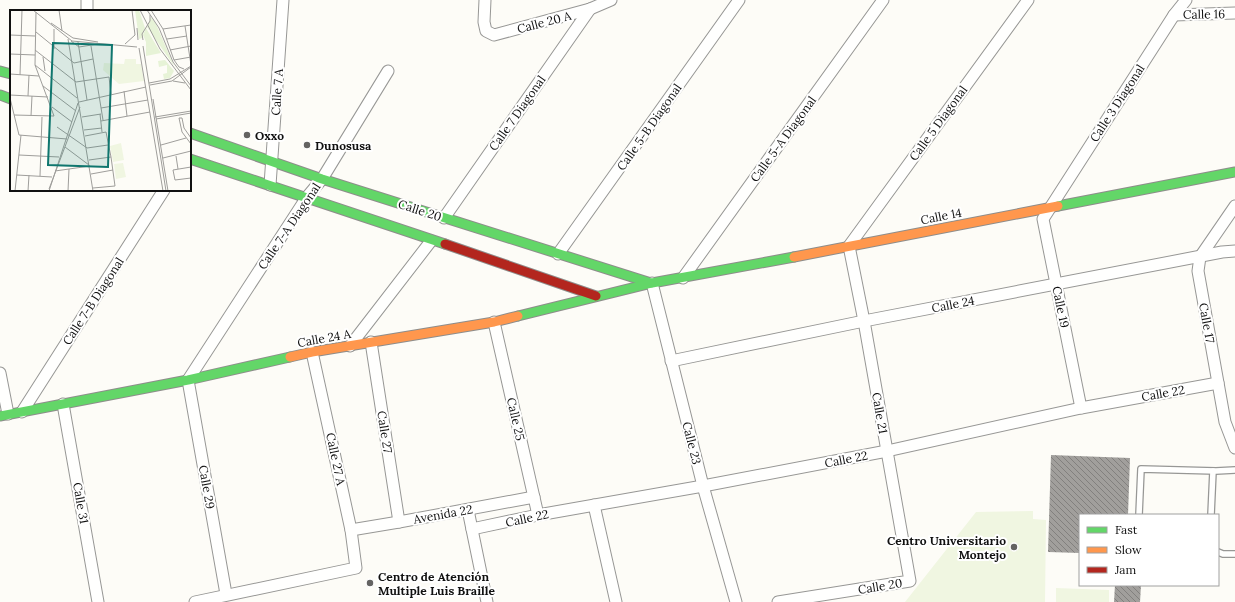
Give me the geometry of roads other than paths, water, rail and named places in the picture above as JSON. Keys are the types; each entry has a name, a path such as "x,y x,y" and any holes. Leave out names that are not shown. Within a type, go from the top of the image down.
{"street":[{"path":"87,10 88,0"},
{"name":"Calle 7 A","path":"270,185 273,161 283,0"},
{"name":"Calle 20 A","path":"485,0 484,22 486,31 494,35 590,9 611,0"},
{"name":"Calle 5-B Diagonal","path":"558,254 739,0"},
{"name":"Calle 5-A Diagonal","path":"683,278 883,0"},
{"name":"Calle 5 Diagonal","path":"849,246 1028,0"},
{"name":"Calle 3 Diagonal","path":"1050,207 1174,15 1186,0"},
{"name":"Calle 7 Diagonal","path":"444,218 590,9"},
{"name":"Calle 16","path":"1174,15 1235,13"},
{"path":"0,71 10,74"},
{"name":"Calle 7-A Diagonal","path":"188,380 307,197 322,178 388,71"},
{"path":"0,95 10,99"},
{"name":"Calle 20","path":"191,134 444,218 652,283"},
{"name":"Calle 20","path":"191,159 307,197 431,241 596,296"},
{"name":"Calle 14","path":"652,283 1235,172"},
{"name":"Calle 7-B Diagonal","path":"22,412 163,191"},
{"path":"1200,257 1235,206"},
{"name":"Calle 19","path":"1050,207 1043,219 1081,408"},
{"path":"350,346 431,241"},
{"name":"Calle 21","path":"849,246 864,321 910,581"},
{"name":"Calle 24","path":"671,361 864,321 1222,252 1235,252"},
{"name":"Calle 17","path":"1200,257 1198,270 1225,422 1235,448"},
{"name":"Calle 24 A","path":"4,415 188,380 312,352 494,322 652,283"},
{"name":"Calle 23","path":"652,283 703,486 736,602"},
{"name":"Calle 25","path":"494,322 538,515"},
{"name":"Calle 27","path":"371,342 399,522"},
{"name":"Calle 27 A","path":"226,594 356,568 351,530 312,352"},
{"path":"0,373 4,415"},
{"name":"Calle 29","path":"188,380 226,594"},
{"name":"Calle 22","path":"472,529 538,515 703,486 887,451 1081,408 1218,383"},
{"name":"Calle 31","path":"63,404 98,602"},
{"name":"Avenida 22","path":"351,530 534,497"},
{"path":"594,505 616,602"},
{"path":"468,510 487,602"},
{"name":"Calle 20","path":"778,602 910,581"},
{"path":"195,602 226,594"}],"lane":[{"path":"1139,514 1141,469 1214,471 1235,470"},
{"path":"1211,514 1214,471"},
{"path":"1219,552 1235,554"}],"place":[{"name":"Oxxo","path":"247,135"},
{"name":"Dunosusa","path":"307,145"},
{"name":"Centro Universitario Montejo","path":"1014,547"},
{"name":"Centro de Atención Multiple Luis Braille","path":"370,583"}]}
